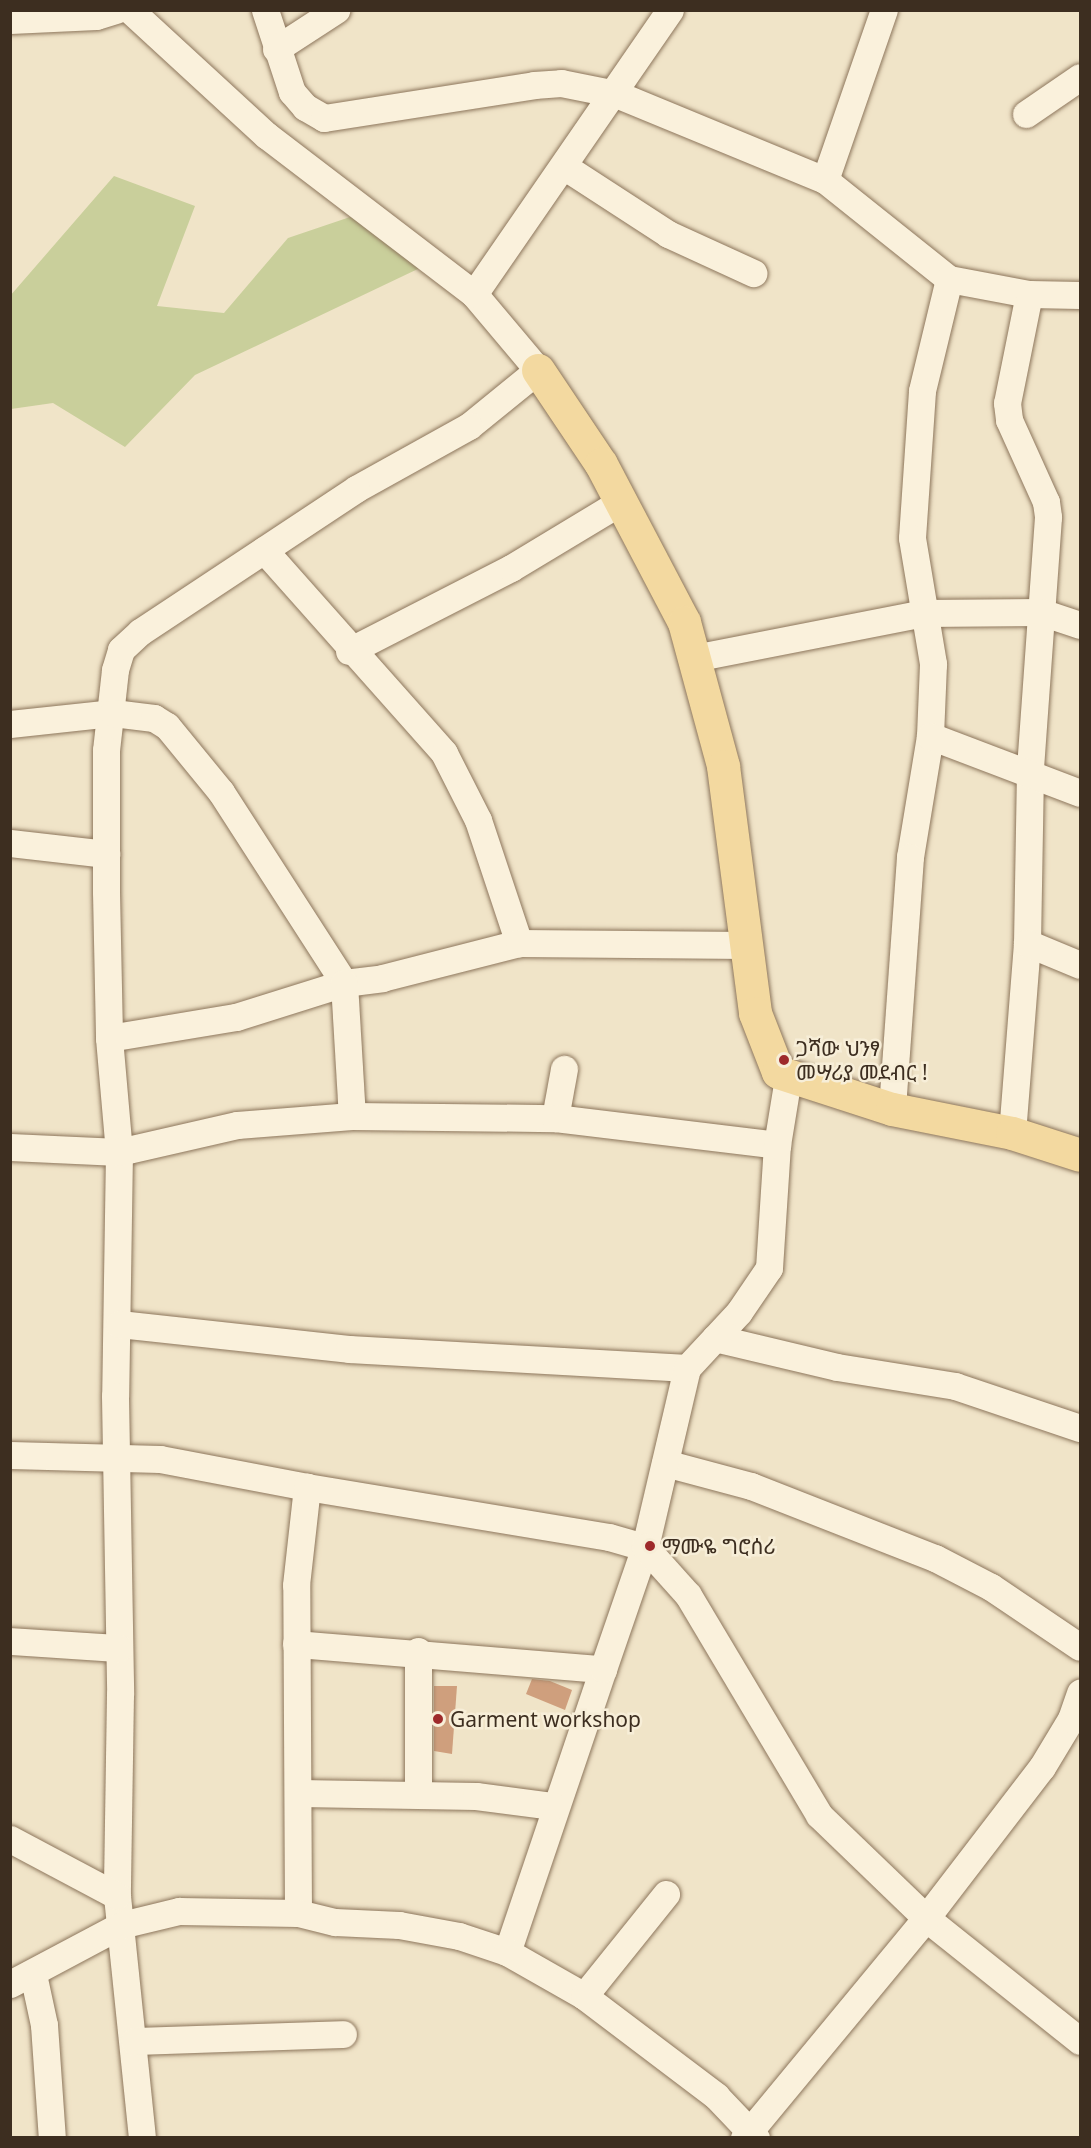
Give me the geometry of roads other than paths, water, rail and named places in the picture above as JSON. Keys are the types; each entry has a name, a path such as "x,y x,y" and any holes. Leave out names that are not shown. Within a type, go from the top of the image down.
{"main road":[{"path":"538,370 622,501 684,622 723,766 755,1013 770,1057 778,1072 892,1109 1012,1133 1080,1155"}],"street":[{"path":"10,20 96,16 116,10"},
{"path":"130,10 266,135 474,294 538,370 469,426 356,489 140,632 121,650 106,750 109,1038 119,1152 116,1456 119,1648 117,1896 134,2041 142,2138"},
{"path":"265,10 292,92 305,107 324,118 534,85 561,83 616,94 825,180 949,279 1029,294 1080,295"},
{"path":"276,49 336,10"},
{"path":"474,294 616,94 670,10"},
{"path":"825,180 884,10"},
{"path":"1026,114 1080,77"},
{"path":"565,167 668,234 753,273"},
{"path":"892,1109 910,857 930,736 933,664 912,538 922,391 949,279"},
{"path":"1012,1133 1027,943 1030,771 1046,502 1009,420 1007,403 1029,294"},
{"path":"349,651 511,568 622,501"},
{"path":"264,550 349,651 444,753 457,774 478,820 519,943"},
{"path":"694,658 923,613 1041,612 1080,625"},
{"path":"10,724 113,713 154,718 178,735 221,792 344,983 352,1116"},
{"path":"930,736 1030,771 1080,793"},
{"path":"10,843 106,854"},
{"path":"109,1038 236,1017 344,983 382,978 519,943 747,945"},
{"path":"1027,943 1080,964"},
{"path":"555,1118 564,1069"},
{"path":"507,1952 553,1806 645,1547 687,1368 761,1284 769,1268 777,1145 788,1077"},
{"path":"10,1147 119,1152 237,1125 352,1116 555,1118 777,1145"},
{"path":"119,1324 349,1349 687,1368"},
{"path":"715,1338 837,1367 955,1386 1080,1428"},
{"path":"10,1455 116,1456 160,1459 307,1487 609,1536 645,1547 688,1595 812,1807 926,1918 1080,2041"},
{"path":"665,1463 751,1486 925,1553 991,1587 1080,1647"},
{"path":"298,1914 297,1551 307,1487"},
{"path":"10,1641 119,1648"},
{"path":"297,1644 418,1651 603,1669"},
{"path":"418,1651 418,1794"},
{"path":"52,2138 44,2025 22,1979 121,1925 178,1911 298,1914 335,1922 399,1925 459,1936 507,1952 584,1996 670,2059 751,2135 926,1918 1042,1767 1071,1719 1080,1693"},
{"path":"299,1792 476,1796 553,1806"},
{"path":"10,1839 117,1896"},
{"path":"584,1996 666,1894"},
{"path":"134,2041 343,2034"}],"place":[{"name":"ጋሻው ህንፃ መሣሪያ መደብር !","path":"784,1060"},
{"name":"ማሙዬ ግሮሰሪ","path":"650,1546"},
{"name":"Garment workshop","path":"438,1719"}]}
